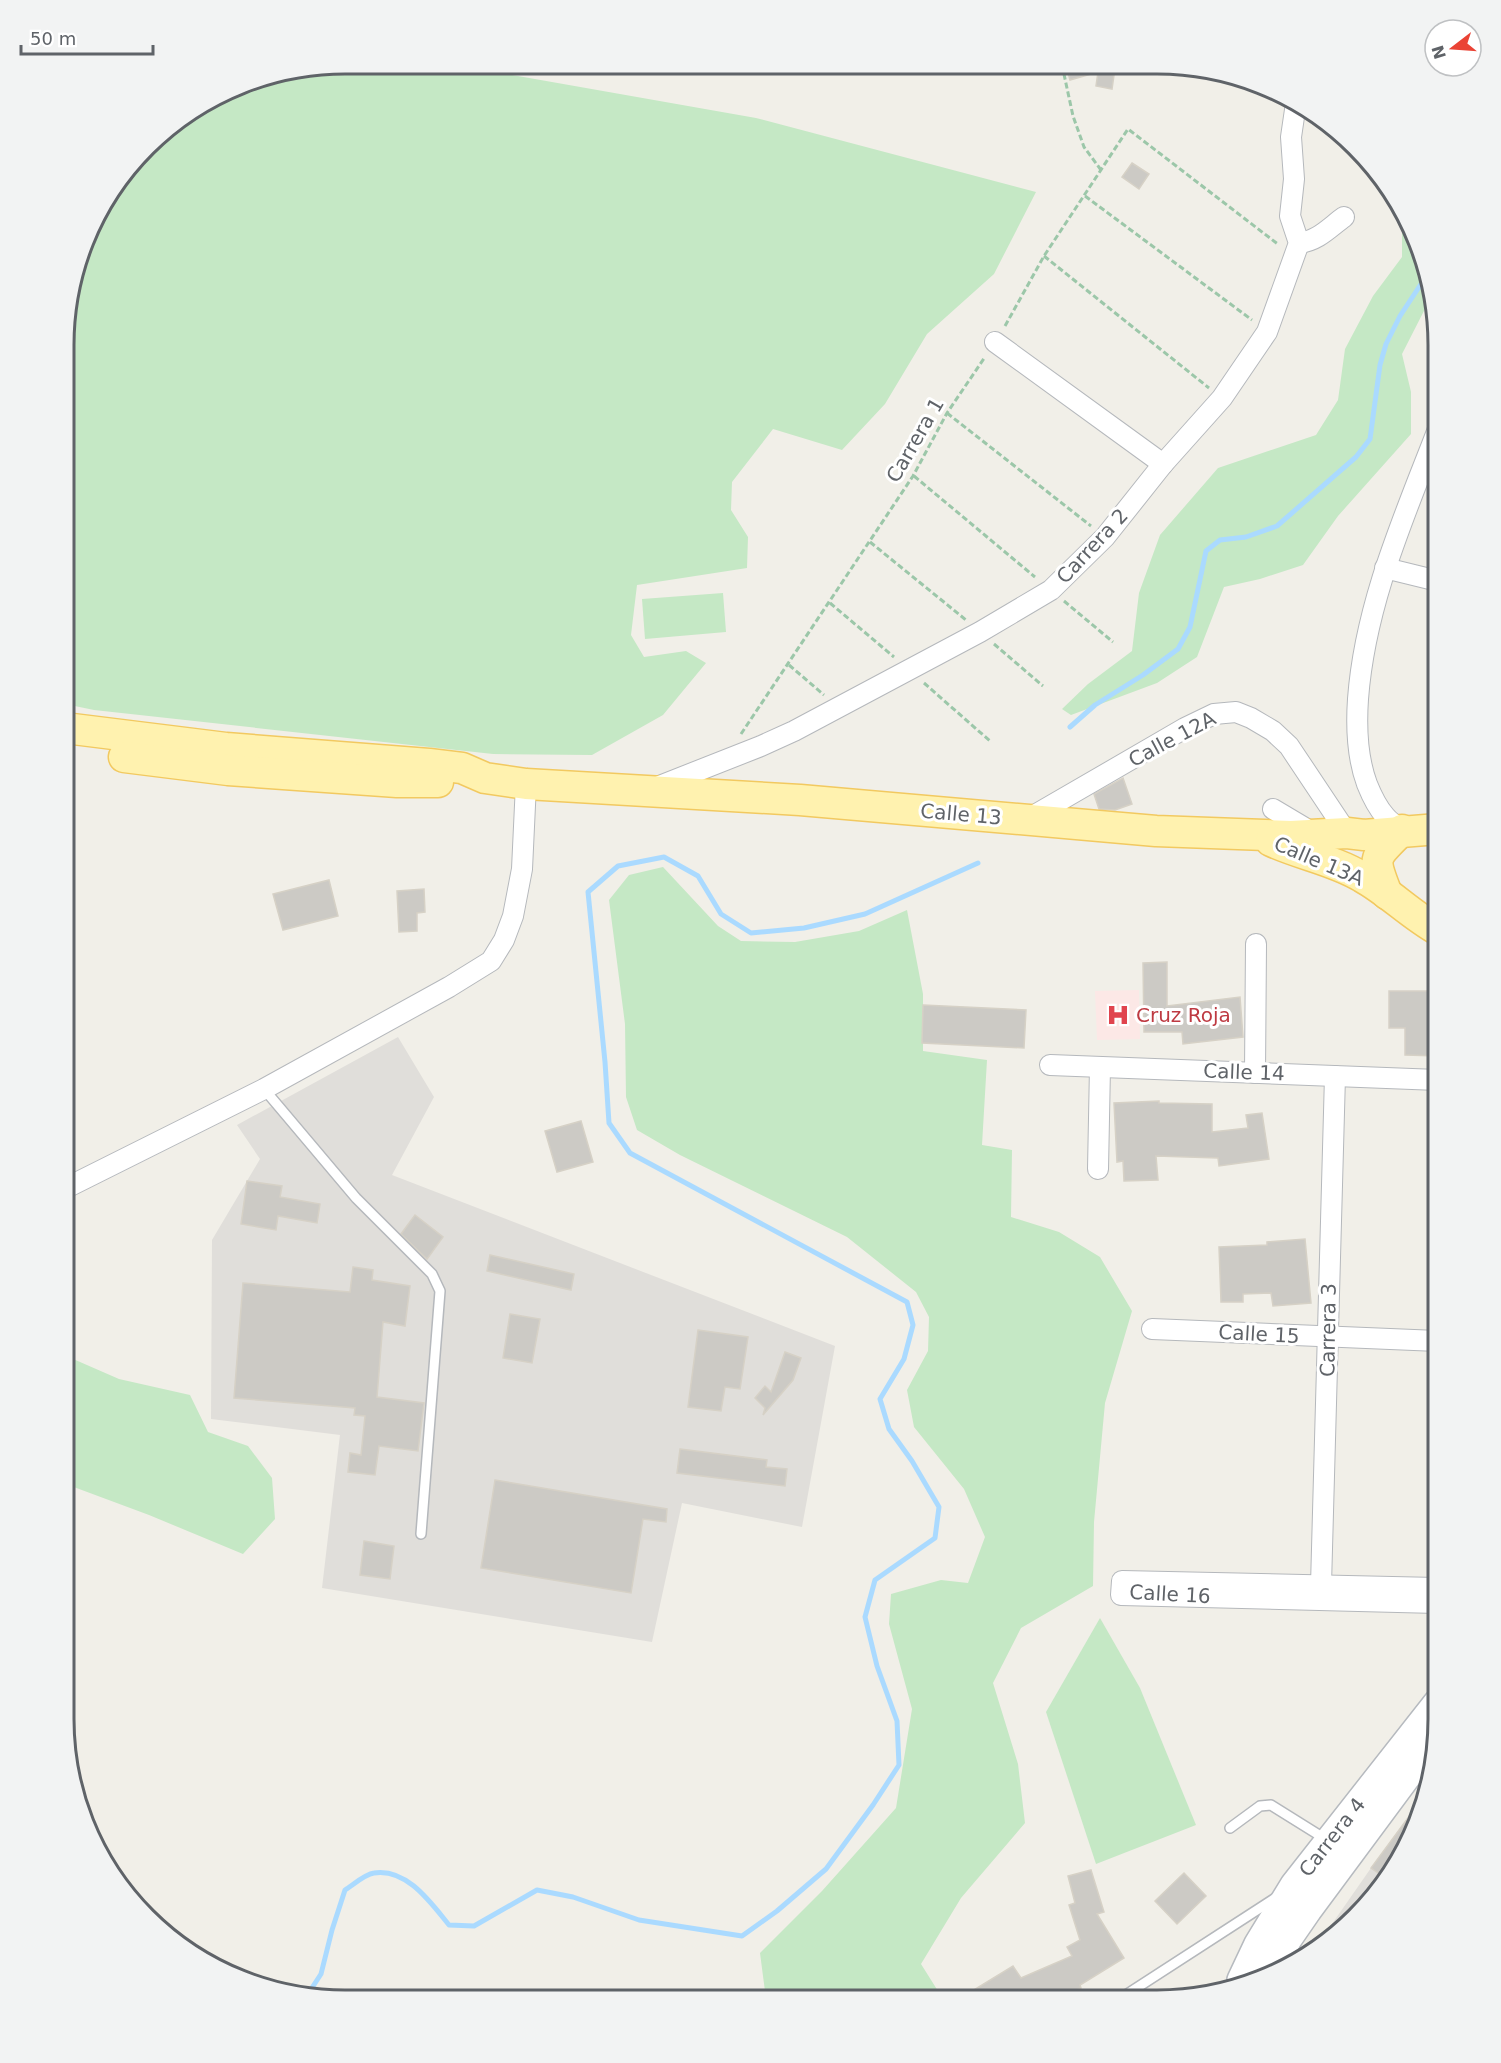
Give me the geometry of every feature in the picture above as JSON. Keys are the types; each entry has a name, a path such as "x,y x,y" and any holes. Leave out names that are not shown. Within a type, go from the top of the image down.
{"main road":[{"path":"74,729 225,748 429,764 462,768 485,778"},
{"path":"74,750 228,770 397,782 460,782 485,778"},
{"name":"Calle 13","path":"485,778 526,784 800,800 1156,831 1258,835 1347,833 1364,835 1428,830"},
{"path":"1387,894 1376,865 1378,855 1402,831"},
{"name":"Calle 13A","path":"1258,835 1348,870 1387,894 1428,925"},
{"name":"Carrera 4","path":"1275,1962 1288,1939 1305,1892 1329,1841 1428,1727"},
{"name":"Carrera 4","path":"1243,1975 1258,1944 1305,1892 1427,1728"}],"street":[{"path":"1295,112 1291,137 1294,179 1290,216 1297,250 1323,234 1344,217"},
{"name":"Carrera 2","path":"646,792 761,746 839,708 980,632 1051,590 1105,537 1163,464 1222,398 1267,332 1297,250"},
{"path":"995,342 1163,464"},
{"path":"1402,831 1384,815 1371,794 1362,769 1358,745 1357,712 1366,637 1385,568 1428,455"},
{"path":"1385,568 1428,579"},
{"name":"Calle 12A","path":"1026,820 1185,728 1214,714 1236,712 1273,731 1289,746 1347,833"},
{"path":"74,1184 264,1089 449,987 490,961 504,940 513,916 522,869 526,784"},
{"path":"1273,809 1315,834"},
{"path":"1255,1073 1256,944"},
{"name":"Calle 14","path":"1050,1065 1428,1080"},
{"path":"1098,1169 1100,1067"},
{"name":"Carrera 3","path":"1321,1585 1335,1076"},
{"name":"Calle 15","path":"1152,1329 1428,1341"},
{"name":"Calle 16","path":"1428,1588 1122,1581 1121,1595 1428,1603"}],"lane":[{"path":"264,1089 356,1198 432,1274 440,1291 421,1534"},
{"path":"1230,1828 1260,1806 1271,1805 1329,1841"},
{"path":"1135,1990 1305,1892"}],"path":[{"path":"1064,74 1072,116 1084,147 1101,170"},
{"name":"Carrera 1","path":"721,761 754,717 913,476 947,413 995,342 1044,256 1128,129 1297,250"},
{"path":"1085,196 1267,332"},
{"path":"1044,256 1222,398"},
{"path":"947,413 1105,537"},
{"path":"913,476 1113,642"},
{"path":"870,542 1042,686"},
{"path":"789,665 839,708"}],"shaded area":[{"name":"Cruz Roja","path":"1139,990 1140,1039 1097,1040 1095,991"},
{"path":"398,1037 434,1097 392,1175 835,1346 802,1527 682,1503 652,1642 322,1588 340,1435 211,1419 212,1240 260,1159 237,1125"},
{"path":"1410,1815 1400,1838 1372,1884 1330,1926"}],"green space":[{"path":"327,74 507,74 756,118 1036,192 994,274 927,334 885,404 842,450 773,429 732,482 731,510 748,537 747,568 637,585 631,635 644,657 686,651 706,663 663,715 592,755 493,754 94,710 74,706 74,327 79,291 88,257 101,225 129,179 179,129 225,101 274,83"},
{"path":"1402,230 1418,274 1425,309 1402,354 1411,392 1411,434 1338,516 1303,565 1260,579 1224,587 1197,657 1157,683 1071,715 1062,709 1088,684 1132,651 1139,593 1160,535 1218,468 1316,435 1338,400 1345,349 1373,296 1402,257"},
{"path":"723,593 726,632 645,639 642,599"},
{"path":"663,867 718,926 741,941 795,942 859,931 907,910 923,994 923,1051 987,1060 982,1145 1012,1150 1011,1217 1059,1232 1100,1257 1132,1311 1105,1403 1094,1522 1093,1586 1021,1628 993,1683 1018,1764 1025,1823 961,1898 921,1964 937,1990 765,1990 760,1953 822,1891 896,1808 912,1709 889,1624 891,1594 941,1580 968,1583 985,1537 964,1489 914,1427 907,1390 928,1351 929,1317 916,1292 847,1237 680,1155 637,1130 626,1097 625,1024 609,900 629,875"},
{"path":"74,1359 119,1379 190,1395 208,1432 248,1446 272,1478 275,1519 243,1554 74,1487"},
{"path":"1100,1618 1140,1688 1196,1825 1096,1864 1046,1712"}],"building":[{"path":"1068,74 1091,74 1070,80"},
{"path":"1098,74 1114,75 1112,89 1096,86"},
{"path":"1132,163 1149,174 1139,189 1122,177"},
{"path":"1123,778 1132,804 1115,810 1099,809 1094,794"},
{"path":"329,880 338,916 283,930 273,894"},
{"path":"424,889 425,912 417,913 417,931 399,932 397,891"},
{"path":"1167,962 1167,1006 1240,997 1243,1037 1183,1044 1182,1032 1144,1032 1143,963"},
{"path":"1389,991 1428,991 1428,1056 1405,1055 1405,1028 1389,1028"},
{"path":"923,1005 1026,1010 1024,1048 922,1043"},
{"path":"1159,1101 1159,1103 1212,1104 1212,1132 1248,1128 1246,1115 1262,1113 1269,1159 1219,1166 1218,1158 1156,1156 1158,1180 1124,1181 1123,1161 1117,1162 1114,1103"},
{"path":"581,1121 593,1162 557,1172 545,1131"},
{"path":"247,1181 282,1186 280,1197 320,1204 317,1223 278,1216 276,1230 241,1224"},
{"path":"415,1215 443,1237 427,1259 401,1234"},
{"path":"1305,1239 1311,1303 1273,1306 1271,1293 1243,1294 1243,1302 1221,1302 1219,1247 1267,1245 1267,1242"},
{"path":"490,1255 574,1274 571,1290 487,1271"},
{"path":"353,1267 373,1270 372,1280 410,1286 405,1326 383,1322 377,1397 424,1403 418,1451 379,1446 375,1475 348,1472 350,1453 361,1455 365,1416 354,1415 355,1408 234,1398 243,1283 350,1292"},
{"path":"510,1314 540,1319 532,1363 503,1358"},
{"path":"698,1330 748,1337 740,1389 725,1387 721,1411 688,1407"},
{"path":"785,1352 801,1358 793,1380 763,1415 765,1408 755,1398 765,1386 771,1392"},
{"path":"680,1449 767,1460 766,1467 787,1469 785,1486 677,1473"},
{"path":"495,1480 667,1509 666,1522 643,1519 631,1593 481,1568"},
{"path":"364,1541 394,1546 390,1579 360,1575"},
{"path":"1409,1816 1400,1838 1379,1874 1371,1868"},
{"path":"1091,1870 1104,1912 1097,1914 1124,1958 1080,1985 1081,1988 1077,1990 974,1990 1013,1966 1021,1978 1072,1956 1067,1947 1080,1940 1069,1905 1075,1903 1068,1876"},
{"path":"1184,1873 1206,1896 1177,1924 1155,1901"}],"waterway":[{"path":"1070,727 1095,705 1143,675 1178,649 1190,627 1206,551 1220,540 1246,537 1277,526 1356,457 1370,439 1380,365 1386,344 1400,316 1421,285"},
{"path":"312,1987 321,1974 345,1890 374,1873 386,1873 407,1881 426,1898 449,1925 474,1926 537,1890 573,1897 639,1920 742,1936 777,1911 826,1869 899,1765 897,1721 877,1666 865,1617 875,1580 935,1538 939,1507 912,1461 889,1429 880,1399 904,1359 913,1325 907,1302 630,1153 609,1123 588,892 618,866 664,857 698,876 721,914 751,933 804,928 865,914 978,863"}],"place":[{"name":"Cruz Roja","path":"1118,1015"}]}
